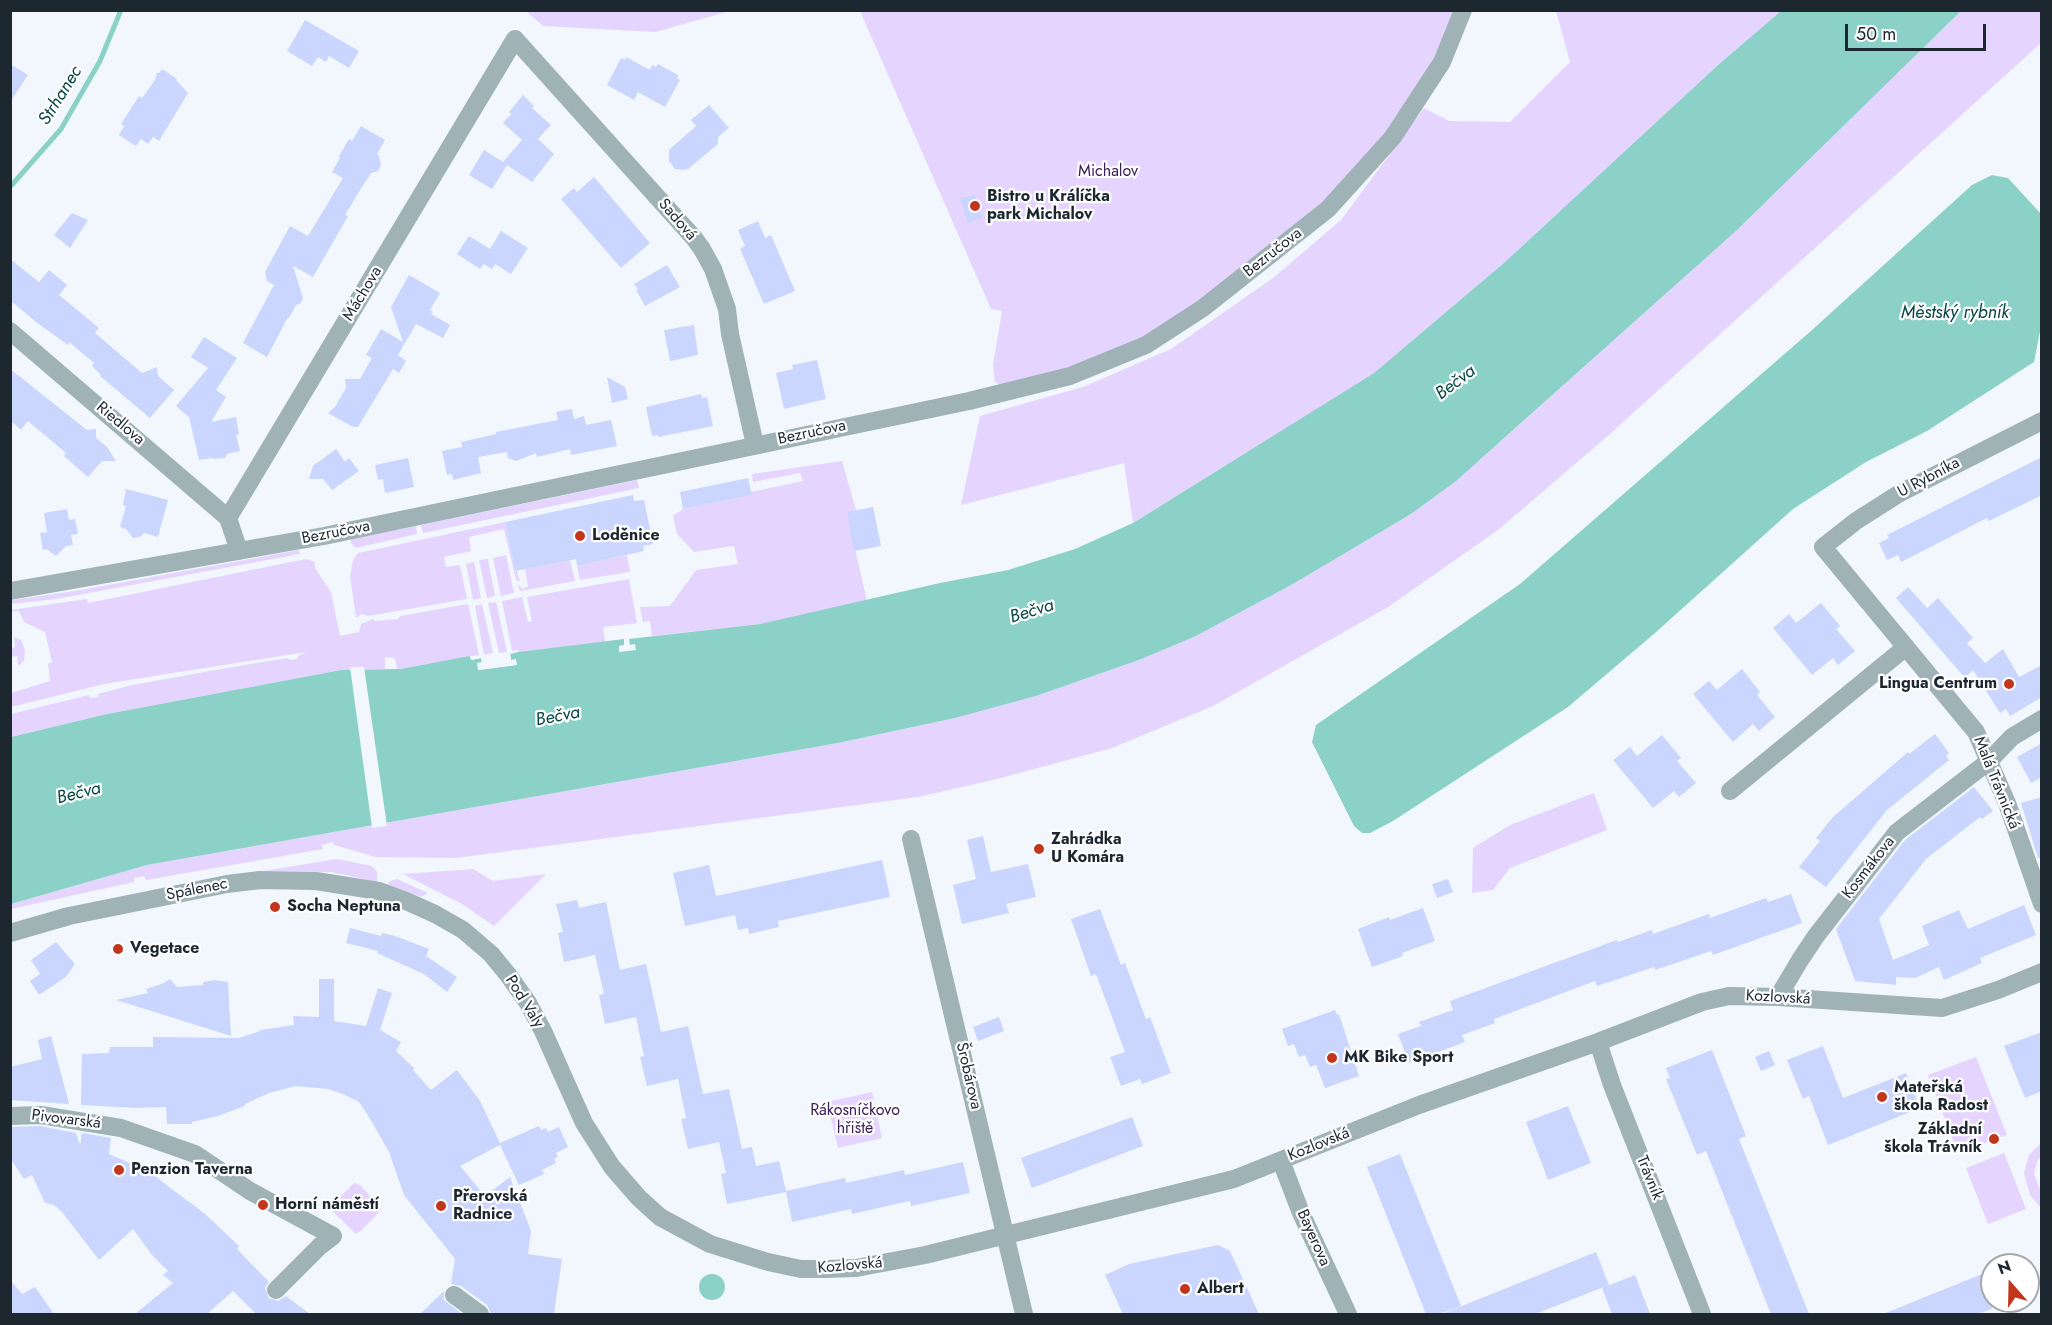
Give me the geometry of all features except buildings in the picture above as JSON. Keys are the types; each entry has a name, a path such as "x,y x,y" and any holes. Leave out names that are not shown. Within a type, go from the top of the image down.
{"street":[{"name":"Bezručova","path":"10,591 324,536 969,400 1059,379 1146,345 1203,308 1328,209 1393,137 1442,62 1463,10"},
{"name":"Sadová","path":"515,39 702,249 713,269 727,309 730,334 755,445"},
{"name":"Máchova","path":"228,518 515,39"},
{"name":"Riedlova","path":"10,331 228,518"},
{"name":"U Rybníka","path":"1823,547 1856,521 1900,493 2042,421"},
{"path":"228,518 239,551"},
{"name":"Malá Trávnická","path":"1823,547 1970,723 1979,738 2007,803 2042,904"},
{"path":"1730,791 1906,647"},
{"name":"Kosmákova","path":"1779,997 1816,936 1897,832 1989,761 2012,737 2042,719"},
{"name":"Šrobárova","path":"910,838 1024,1314"},
{"name":"Spálenec","path":"14,931 69,915 227,884 260,880 316,881 379,891"},
{"name":"Pod Valy","path":"379,891 435,914 463,930 491,954 528,1003 584,1123 612,1167"},
{"name":"Kozlovská","path":"612,1167 639,1198 660,1217 710,1244 739,1255 801,1269 856,1268 888,1263 1233,1179 1419,1105 1598,1042 1702,1002 1730,996 1779,997 1942,1008 1998,990 2042,972"},
{"name":"Trávník","path":"1598,1042 1612,1085 1702,1314"},
{"name":"Pivovarská","path":"10,1116 41,1115 121,1128 195,1154 250,1191 333,1236 276,1290"},
{"name":"Bayerova","path":"1281,1161 1301,1213 1348,1314"},
{"path":"454,1295 480,1314"}],"green space":[{"path":"526,11 730,11 655,32 543,26"},
{"name":"Michalov","path":"860,11 1456,11 1444,40 1402,113 1347,183 1200,305 1145,336 1094,359 1011,386 1001,386 995,382 993,365 1002,311 991,309"},
{"path":"1556,11 1781,11 1718,65 1505,262 1374,373 1133,523 1124,463 961,505 980,416 1083,387 1171,349 1273,278 1341,220 1424,108 1449,121 1510,122 1570,62"},
{"path":"1961,11 2041,11 2041,43 1610,434 1498,530 1388,607 1213,706 1112,748 997,779 918,797 456,858 376,857 334,845 333,842 322,845 323,849 146,880 144,876 134,878 134,882 11,909 11,904 147,865 838,743 955,718 1036,696 1139,660 1194,637 1293,584 1411,514 1482,458 1736,231"},
{"path":"842,461 856,510 847,513 867,601 760,624 652,636 650,621 643,622 640,607 670,606 696,570 738,564 734,546 694,552 677,534 673,516 683,509 751,495 751,492 803,481 800,473 753,482 752,474"},
{"path":"637,480 639,488 423,533 421,525"},
{"path":"505,522 515,571 517,571 520,582 516,580 504,529 469,537 471,551 444,557 446,567 460,565 467,599 368,616 361,614 356,618 350,576 353,560 358,553"},
{"path":"416,526 417,534 356,548 351,543 351,539"},
{"path":"299,550 300,554 56,599 11,604 11,600 75,591"},
{"path":"506,555 514,593 501,596 493,558"},
{"path":"627,555 630,572 580,580 577,566"},
{"path":"306,559 315,562 315,568 331,592 340,636 359,632 361,624 373,619 375,621 398,619 400,616 468,604 479,655 400,669 397,669 395,658 385,657 385,669 341,670 107,714 11,737 11,714 89,695 90,698 99,697 98,694 132,685 288,658 289,660 297,659 306,652 104,684 11,707 11,693 50,681 48,664 52,662 45,632 24,622 19,611 11,612 11,610 87,599 88,603"},
{"path":"488,559 495,596 487,598 479,560"},
{"path":"570,560 575,581 520,591 518,584 523,589 528,586 525,569"},
{"path":"474,562 481,598 473,600 466,564"},
{"path":"629,579 637,623 603,627 605,642 512,651 502,601 522,597 528,622 532,621 527,597"},
{"path":"496,602 507,652 499,653 488,603"},
{"path":"482,604 493,653 484,655 475,606"},
{"path":"14,637 21,640 25,650 24,660 18,665 17,656 11,657 11,649 15,647"},
{"path":"1594,793 1607,830 1510,868 1493,890 1472,893 1473,848 1510,825"},
{"path":"337,859 372,866 377,872 377,882 331,872 263,871"},
{"path":"473,869 493,881 546,874 494,926 462,904 403,874"},
{"path":"397,879 428,893 421,897 387,885 390,881"},
{"path":"1976,1057 2007,1135 1958,1153 1928,1075"},
{"name":"Rákosníčkovo hřiště","path":"872,1092 882,1138 838,1148 827,1102"},
{"path":"2041,1143 2041,1156 2034,1174 2041,1192 2041,1208 2030,1195 2024,1173 2029,1155"},
{"path":"2004,1153 2026,1209 1988,1224 1966,1168"},
{"path":"354,1183 360,1185 382,1209 356,1234 331,1210 331,1206"}],"water":[{"name":"Bečva","path":"1781,11 1961,11 1736,231 1456,481 1411,514 1293,584 1194,637 1139,660 1036,696 955,718 838,743 147,865 11,904 11,737 107,714 341,670 400,669 470,656 471,660 481,658 482,663 478,670 516,665 511,660 510,653 624,639 624,645 619,646 619,652 636,650 635,644 630,645 629,639 760,624 1008,570 1075,549 1133,523 1374,373 1505,262 1718,65"},
{"name":"Městský rybník","path":"1992,175 2008,178 2041,214 2042,321 2034,362 1927,431 1866,462 1793,509 1655,633 1568,707 1393,821 1370,833 1362,833 1354,826 1312,742 1316,725 1520,584 1812,330 1972,185"},
{"path":"712,1274 721,1278 725,1287 721,1296 712,1300 703,1296 699,1287 703,1278"}],"pier":[{"path":"518,650 510,654 511,660 516,659 517,665 478,670 477,663 482,662 481,658 471,660 470,656 483,656 485,663 480,667 510,663 507,652"},
{"path":"350,667 364,667 387,826 372,828"}],"waterway":[{"name":"Strhanec","path":"10,187 61,129 100,61 121,10"}],"place":[{"name":"Bistro u Králíčka park Michalov","path":"975,206"},
{"name":"Loděnice","path":"580,536"},
{"name":"Lingua Centrum","path":"2009,684"},
{"name":"Zahrádka U Komára","path":"1039,849"},
{"name":"Socha Neptuna","path":"275,907"},
{"name":"Vegetace","path":"118,949"},
{"name":"MK Bike Sport","path":"1332,1058"},
{"name":"Mateřská škola Radost","path":"1882,1097"},
{"name":"Základní škola Trávník","path":"1994,1139"},
{"name":"Penzion Taverna","path":"119,1170"},
{"name":"Horní náměstí","path":"263,1205"},
{"name":"Přerovská Radnice","path":"441,1206"},
{"name":"Albert","path":"1185,1289"}]}
